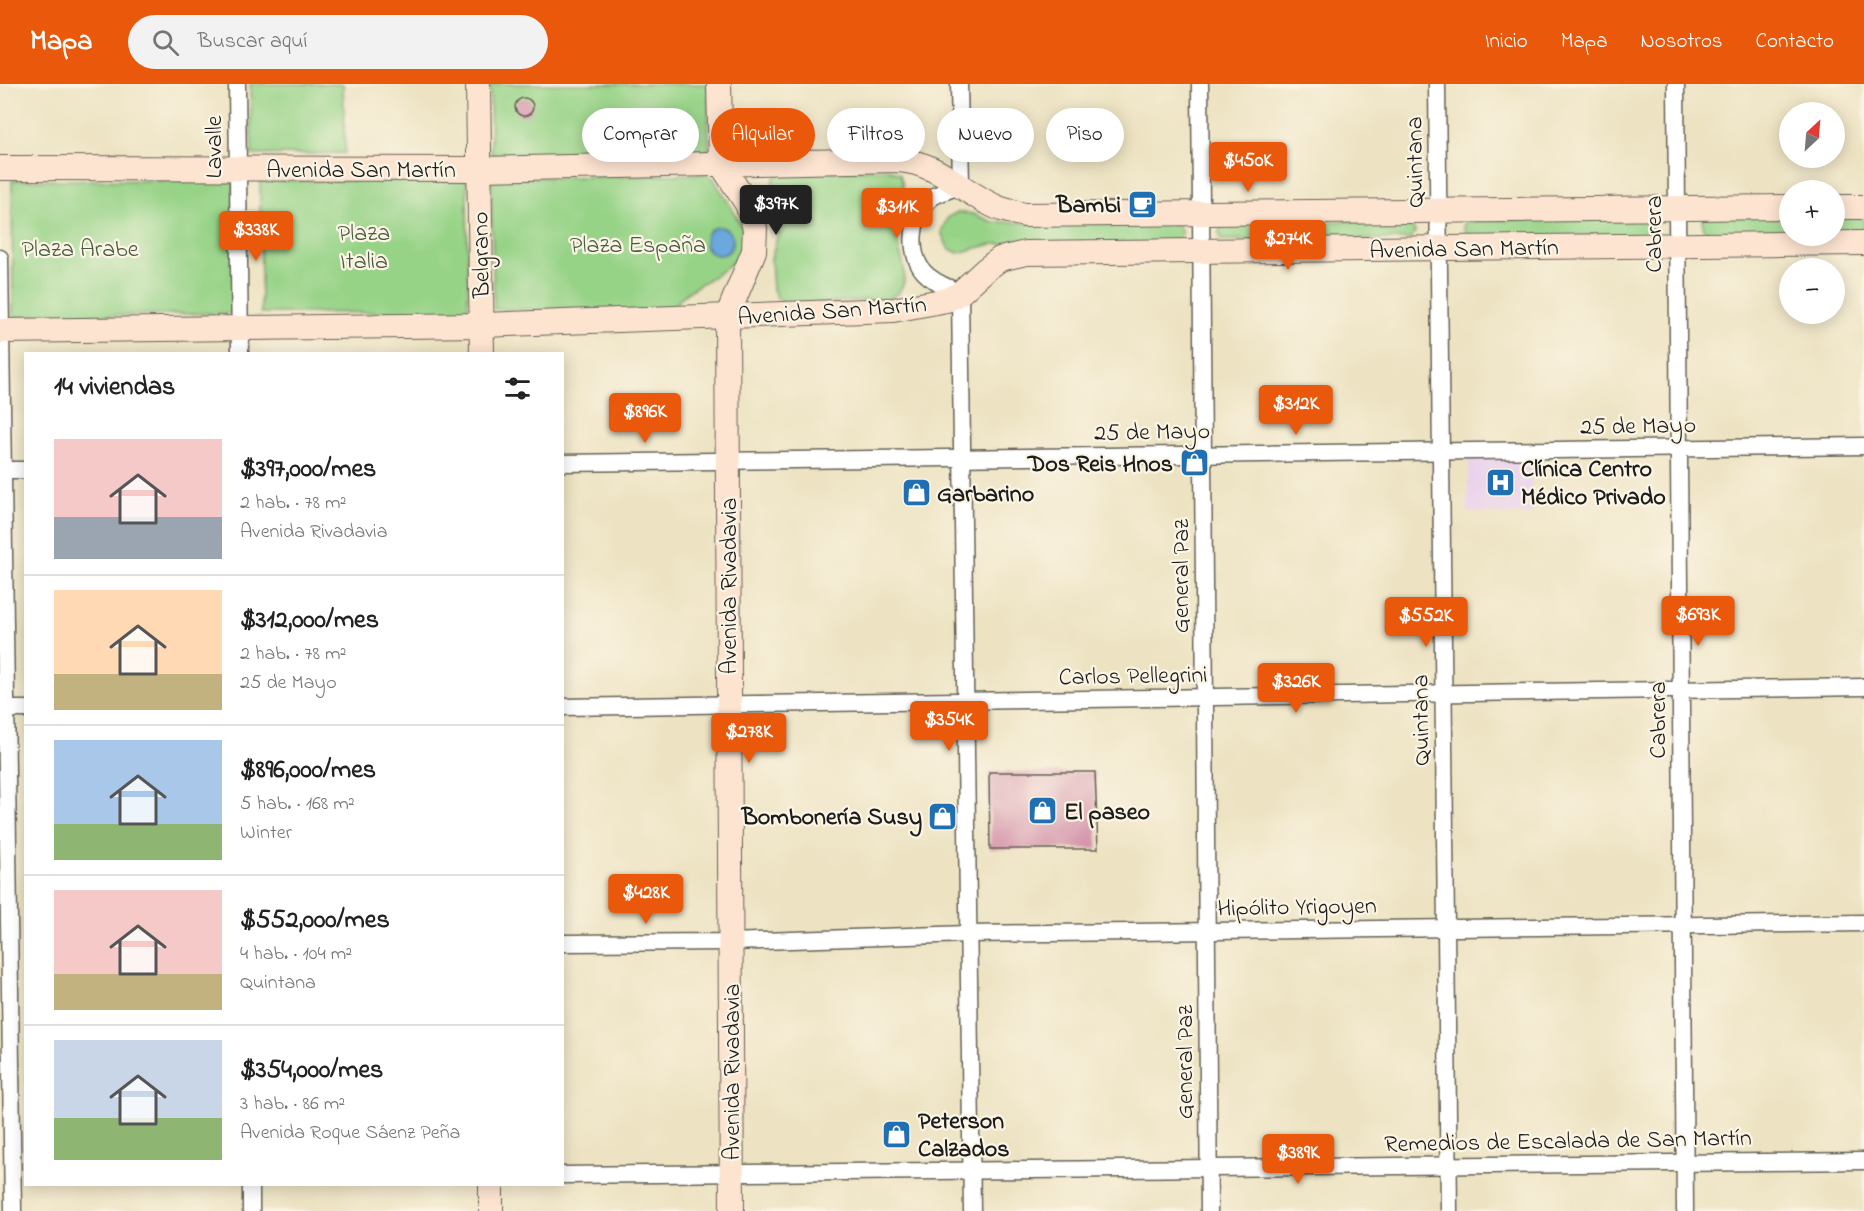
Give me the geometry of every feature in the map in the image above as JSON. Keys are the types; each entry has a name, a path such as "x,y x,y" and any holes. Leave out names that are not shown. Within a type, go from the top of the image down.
{"main road":[{"name":"Belgrano","path":"478,84 482,352"},
{"path":"719,84 721,164"},
{"name":"Avenida San Martín","path":"0,168 478,169 914,161 931,167 1001,209 1024,214 1779,207"},
{"name":"Avenida Rivadavia","path":"721,164 747,204 755,228 754,251 727,317 732,1211"},
{"path":"1845,207 1864,207"},
{"name":"Avenida San Martín","path":"1,331 482,325 894,310 929,305 960,293 985,270 1000,260 1026,253 1864,243"},
{"path":"491,1186 491,1211"}],"street":[{"name":"Lavalle","path":"237,84 240,352"},
{"path":"959,84 961,185 933,197 919,212 914,230 916,257 923,271 937,282 960,293 972,1211"},
{"name":"General Paz","path":"1200,84 1209,1211"},
{"name":"Quintana","path":"1437,84 1449,1211"},
{"name":"Cabrera","path":"1676,84 1685,1211"},
{"path":"0,258 3,709 12,947 13,1211"},
{"name":"25 de Mayo","path":"564,463 1864,446"},
{"path":"2,470 24,470"},
{"name":"Carlos Pellegrini","path":"564,707 1864,687"},
{"path":"3,709 24,709"},
{"name":"Hipólito Yrigoyen","path":"564,943 730,942 968,934 1864,923"},
{"name":"Remedios de Escalada de San Martín","path":"564,1175 1864,1161"},
{"path":"251,1186 251,1211"}],"shaded area":[{"name":"Clínica Centro Médico Privado","path":"1531,450 1532,515 1467,512 1469,451"}],"green space":[{"path":"250,84 343,84 345,153 252,155"},
{"path":"490,84 708,84 709,151 699,151 699,108 582,108 582,153 491,154"},
{"path":"887,169 900,174 903,184 903,201 897,231 904,273 900,291 885,299 786,305 777,298 773,289 771,259 778,234 768,206 774,178 781,173"},
{"name":"Plaza España","path":"707,174 714,179 740,224 744,237 743,247 730,264 683,296 666,312 494,309 491,179"},
{"name":"Plaza Arabe","path":"12,180 234,181 234,313 13,317"},
{"name":"Plaza Italia","path":"467,180 468,312 261,313 260,181"},
{"path":"958,212 973,214 993,222 1170,222 1177,224 1182,233 1179,240 1168,244 992,244 958,253 948,248 941,232 948,217"},
{"path":"1845,212 1864,212 1864,234 1845,234"},
{"path":"1779,213 1779,234 1709,235 1703,224 1705,216"},
{"path":"1647,216 1653,221 1652,235 1469,238 1463,227 1465,221"},
{"path":"1410,221 1415,232 1411,239 1221,240 1219,233 1221,225 1229,222"}],"water":[{"path":"719,227 729,231 733,241 729,251 719,255 709,251 705,241 709,231"}],"building":[{"path":"524,98 530,101 533,107 530,113 524,116 518,113 515,107 518,101"},
{"name":"El paseo","path":"989,772 1095,772 1098,849 990,849"}],"place":[{"name":"Bambi","path":"1142,204"},
{"name":"Dos Reis Hnos","path":"1194,463"},
{"name":"Clínica Centro Médico Privado","path":"1500,482"},
{"name":"Garbarino","path":"916,493"},
{"name":"El paseo","path":"1043,811"},
{"name":"Bombonería Susy","path":"943,816"},
{"name":"Peterson Calzados","path":"897,1134"}]}
